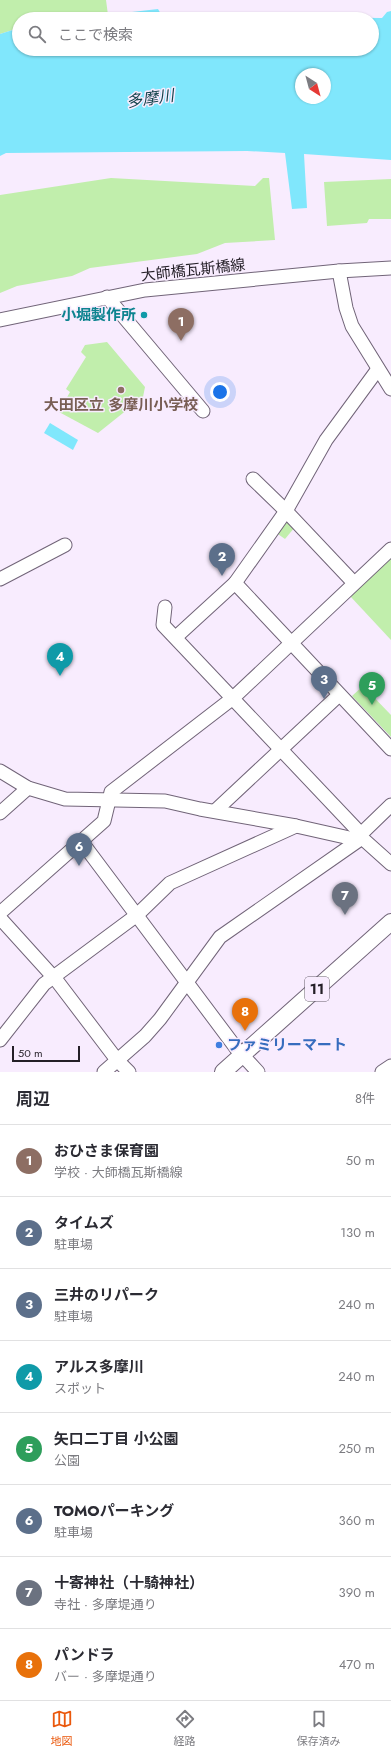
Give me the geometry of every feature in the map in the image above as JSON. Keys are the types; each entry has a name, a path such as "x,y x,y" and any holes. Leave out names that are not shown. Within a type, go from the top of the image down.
{"main road":[{"name":"11","path":"223,1072 391,922"}],"street":[{"name":"大師橋瓦斯橋線","path":"0,320 146,290 339,271 391,268"},
{"path":"339,271 346,308 352,326 391,389"},
{"path":"107,297 202,411"},
{"path":"176,637 235,583 286,511 326,440 378,369"},
{"path":"253,479 286,511 354,583"},
{"path":"0,579 65,545"},
{"path":"0,913 104,821 111,792 233,698 391,549"},
{"path":"235,583 391,749"},
{"path":"165,607 163,625 176,637 361,836 391,864"},
{"path":"215,811 340,695"},
{"path":"0,771 28,788 65,799 165,801 200,809 296,826 354,839 361,836"},
{"path":"0,813 28,788"},
{"path":"104,1072 145,1036 160,1019 220,937 361,836 391,805"},
{"path":"0,1040 44,984 136,915 170,883 296,826"},
{"path":"81,841 242,1055 258,1072"},
{"path":"0,918 52,977 117,1060 129,1072"},
{"path":"382,1072 391,1066"}],"green space":[{"path":"0,0 106,0 108,12 12,12 12,30 0,34"},
{"path":"111,178 255,186 263,178 269,178 275,240 225,243 197,254 90,268 72,276 17,286 0,293 0,195"},
{"path":"391,179 391,219 369,219 367,223 327,226 324,182"},
{"path":"107,342 145,387 143,397 98,433 59,412 70,392 66,389 86,357 81,352 85,345"},
{"path":"287,517 295,527 285,539 275,532"},
{"path":"391,556 391,640 350,596"},
{"path":"363,686 391,715 391,737 352,696"}],"water":[{"path":"158,9 160,12 132,12"},
{"name":"多摩川","path":"391,11 391,160 304,154 307,208 292,209 285,153 247,151 6,153 0,156 0,34 12,30 12,56 379,56 379,18 382,18 387,12"},
{"path":"50,423 78,440 73,450 44,433"}],"place":[{"name":"小堀製作所","path":"144,315"},
{"name":"おひさま保育園","path":"181,341"},
{"name":"大田区立 多摩川小学校","path":"121,390"},
{"name":"タイムズ","path":"222,576"},
{"name":"アルス多摩川","path":"60,676"},
{"name":"三井のリパーク","path":"324,699"},
{"name":"矢口二丁目 小公園","path":"372,705"},
{"name":"TOMOパーキング","path":"79,866"},
{"name":"十寄神社（十騎神社）","path":"345,915"},
{"name":"パンドラ","path":"245,1031"},
{"name":"ファミリーマート","path":"219,1045"}]}
